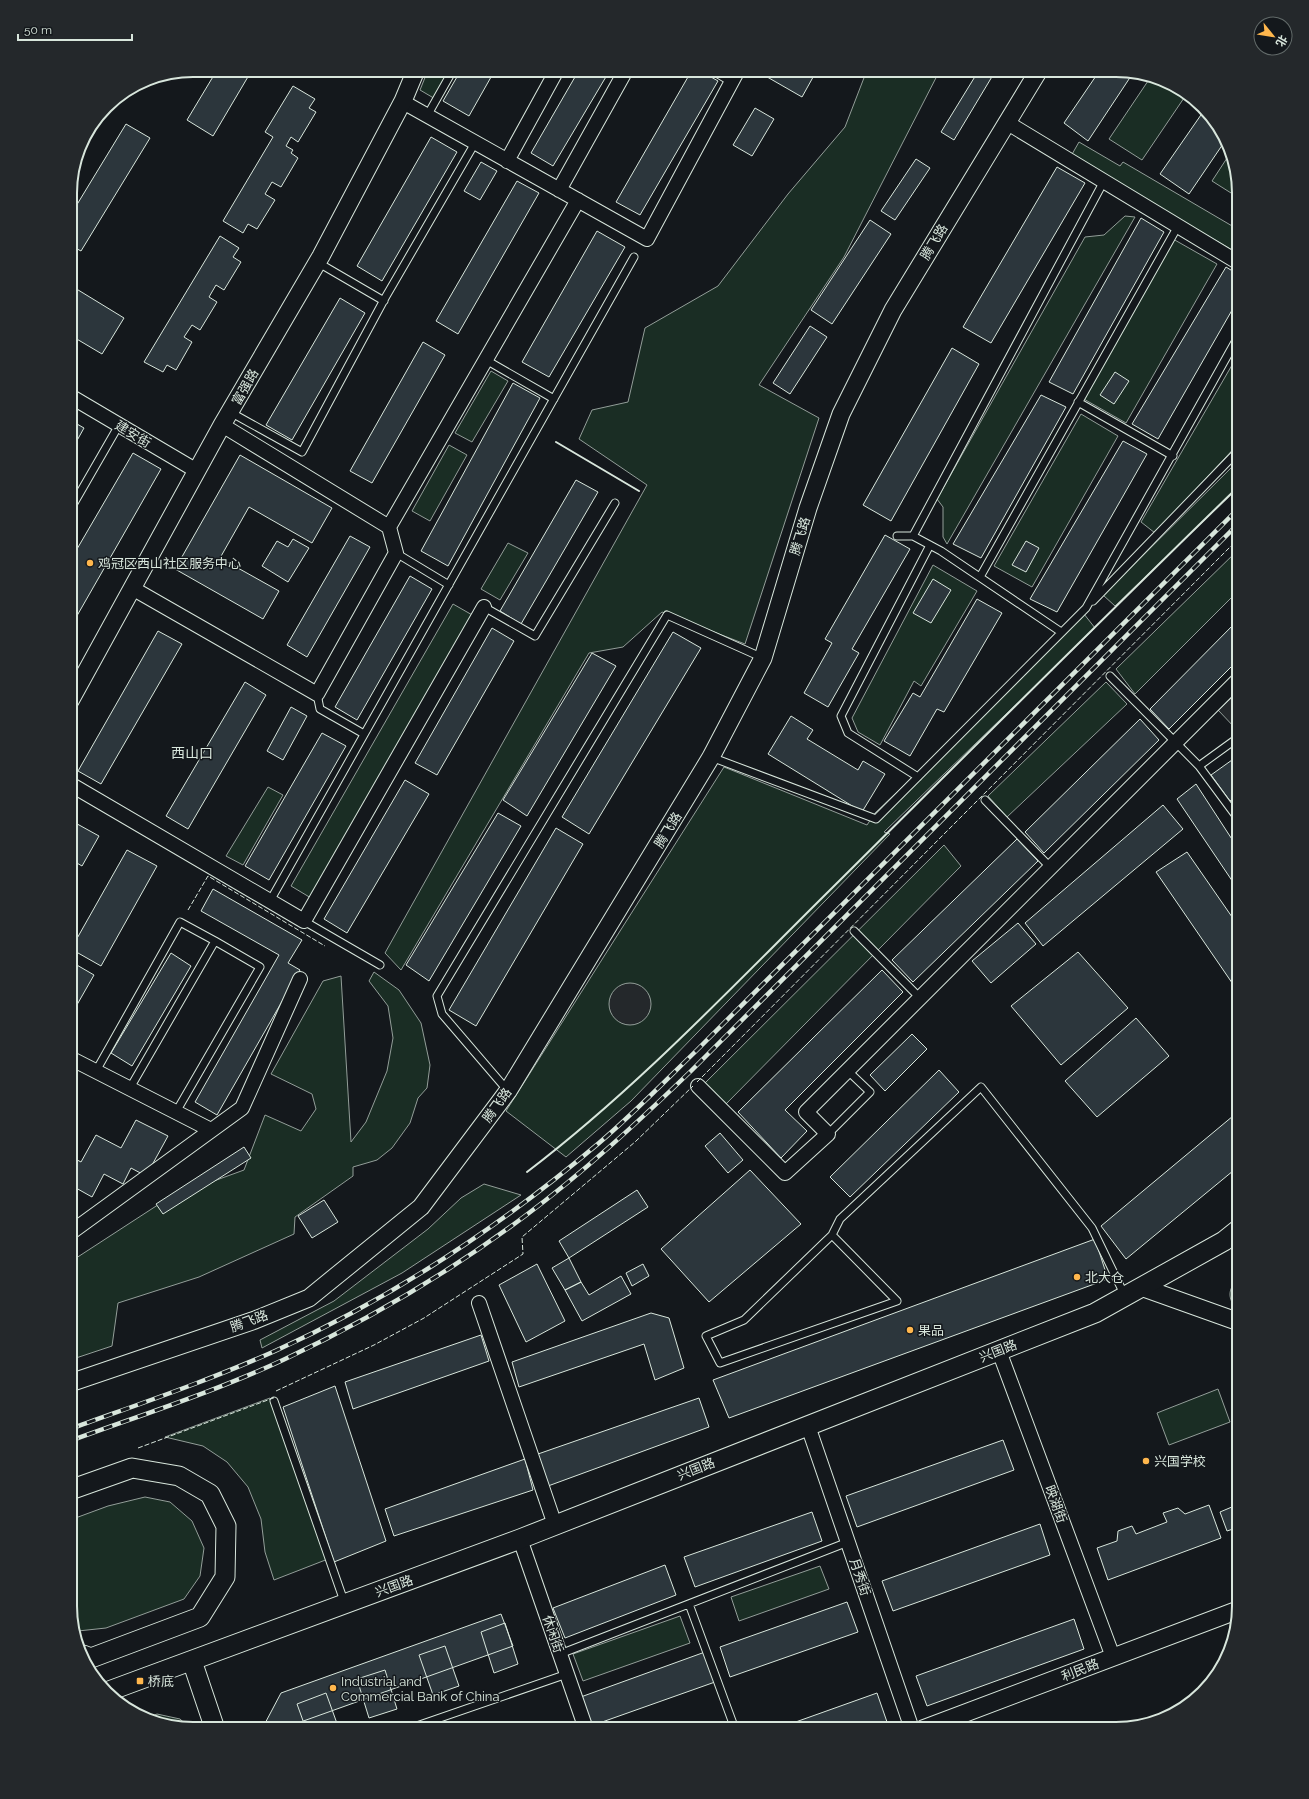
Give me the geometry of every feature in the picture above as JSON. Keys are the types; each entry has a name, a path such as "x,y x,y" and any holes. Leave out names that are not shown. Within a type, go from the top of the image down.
{"main road":[{"name":"兴国路","path":"113,1690 140,1681 520,1539 1095,1313 1224,1241 1232,1235"},
{"path":"77,1488 132,1468 178,1476 210,1494 226,1526 226,1577 200,1617 89,1658"},
{"path":"192,1661 213,1722"}],"street":[{"name":"富强路","path":"77,677 132,588 226,418 317,262 403,102 413,77"},
{"path":"508,161 553,77"},
{"path":"559,190 622,77"},
{"path":"403,102 648,239 733,77"},
{"name":"腾飞路","path":"77,1381 255,1320 309,1298 421,1207 508,1092 711,757 763,658 808,508 841,414 893,310 1035,77"},
{"path":"1006,122 1232,259"},
{"path":"132,588 317,694 396,553 390,527 578,200"},
{"name":"建安街","path":"77,400 197,471"},
{"path":"226,418 390,527"},
{"path":"77,788 304,921 484,607"},
{"path":"698,1086 785,1173 828,1134 806,1112 1232,686"},
{"path":"77,1228 242,1108 300,979"},
{"path":"77,1062 211,1130"},
{"path":"1133,1292 1232,1320"},
{"path":"479,1303 555,1525"},
{"name":"映湖街","path":"999,1351 1113,1657"},
{"name":"月秀街","path":"808,1426 910,1722"},
{"name":"休闲街","path":"520,1539 584,1722"},
{"name":"利民路","path":"941,1722 1232,1612"}],"lane":[{"path":"427,116 449,77"},
{"path":"226,418 302,452 384,301 475,143"},
{"path":"913,536 1104,181"},
{"path":"980,577 1178,226"},
{"path":"270,901 634,257"},
{"path":"317,262 384,301"},
{"path":"1086,608 1173,456 1232,348"},
{"path":"486,360 554,399"},
{"path":"1078,402 1173,456"},
{"path":"77,498 119,425"},
{"path":"711,757 876,819 1086,608 1232,457"},
{"path":"484,607 535,636 615,503"},
{"path":"898,536 913,536 930,545 1061,632"},
{"path":"918,777 848,734 840,716 930,545"},
{"path":"396,553 449,584"},
{"path":"508,1092 442,1014 437,996 667,615 763,658"},
{"path":"1110,676 1199,766 1232,811"},
{"path":"317,694 320,709 364,734"},
{"path":"1199,766 1232,742"},
{"path":"985,800 1051,868"},
{"path":"304,921 380,965"},
{"path":"96,1071 180,922 260,967 176,1112"},
{"path":"854,931 920,998"},
{"path":"130,1088 215,941"},
{"path":"828,1134 870,1092 848,1071"},
{"path":"832,1235 897,1301 720,1363 706,1336 744,1320 832,1235 840,1219 981,1087 1092,1228 1133,1292"},
{"path":"274,1401 345,1604"},
{"path":"560,1654 848,1542"},
{"path":"689,1604 732,1722"},
{"path":"428,1722 567,1674"}],"green space":[{"path":"425,77 449,77 437,100 420,90"},
{"path":"864,77 936,77 844,257 759,385 819,418 745,644 662,612 623,647 589,653 401,970 385,953 647,485 579,439 592,410 628,402 645,328 718,286 788,194 845,127"},
{"path":"1148,81 1168,89 1184,98 1142,160 1109,139"},
{"path":"1079,142 1120,166 1123,162 1232,226 1232,250 1071,156"},
{"path":"1227,159 1231,177 1232,194 1212,181"},
{"path":"1125,216 1135,217 947,544 943,537 943,507 937,499 1085,237 1104,235"},
{"path":"1173,239 1217,264 1126,423 1082,398"},
{"path":"1232,365 1232,450 1155,533 1141,522"},
{"path":"491,371 508,381 472,442 455,433"},
{"path":"1081,414 1118,436 1032,587 994,566"},
{"path":"449,445 467,455 430,521 412,511"},
{"path":"1232,467 1232,494 1115,606 1103,595"},
{"path":"508,543 528,553 500,600 481,589"},
{"path":"1232,556 1232,597 1135,694 1116,669"},
{"path":"933,565 977,591 921,686 914,681 880,745 858,732 852,718"},
{"path":"453,604 474,616 311,898 291,886"},
{"path":"1084,614 1095,628 884,832 890,834 631,1101 566,1157 506,1111 724,767 867,825 875,813"},
{"path":"1106,682 1127,704 1007,817 988,796"},
{"path":"268,787 283,795 243,865 226,856"},
{"path":"944,845 961,866 726,1104 705,1083"},
{"path":"374,972 399,990 421,1023 430,1065 427,1088 418,1098 410,1123 392,1148 377,1160 353,1167 353,1176 295,1217 294,1234 199,1277 118,1303 112,1346 77,1358 77,1257 170,1197 244,1170 265,1115 301,1131 316,1109 312,1094 271,1074 323,981 341,976 351,1142 366,1122 387,1071 393,1038 388,1006 369,981"},
{"path":"484,1184 521,1195 402,1273 262,1348 260,1340 334,1301 428,1229 461,1198"},
{"path":"1232,1287 1232,1301 1230,1295"},
{"path":"1218,1389 1230,1422 1169,1445 1157,1413"},
{"path":"270,1398 328,1559 274,1580 265,1552 261,1519 248,1487 227,1462 203,1446 165,1437"},
{"path":"145,1497 170,1502 192,1521 204,1548 200,1576 184,1599 106,1628 80,1631 77,1606 77,1517 108,1506"},
{"path":"820,1566 829,1589 739,1621 731,1597"},
{"path":"680,1616 690,1643 583,1681 573,1654"},
{"path":"157,1714 180,1719 183,1722 170,1720 154,1715"}],"shaded area":[{"path":"1232,697 1232,725 1218,710"},
{"path":"630,983 645,989 651,1004 645,1019 630,1025 615,1019 609,1004 615,989"}],"building":[{"path":"213,77 248,77 213,136 187,120"},
{"path":"457,77 491,77 469,116 443,101"},
{"path":"575,77 606,77 553,166 531,153"},
{"path":"688,77 711,77 718,81 640,215 616,202"},
{"path":"767,77 813,77 802,97"},
{"path":"975,77 992,77 954,140 941,132"},
{"path":"1095,77 1130,78 1088,141 1064,123"},
{"path":"293,86 315,99 309,108 316,112 298,142 291,137 286,146 293,150 291,153 298,158 281,187 272,182 265,194 275,200 257,229 248,224 243,233 223,221 273,137 265,132"},
{"path":"755,108 774,119 752,156 733,145"},
{"path":"1201,114 1213,128 1222,146 1189,194 1160,174"},
{"path":"126,124 150,138 81,251 77,249 77,204"},
{"path":"431,137 457,152 382,281 357,266"},
{"path":"916,159 930,168 895,220 881,211"},
{"path":"481,162 497,171 480,200 464,191"},
{"path":"1057,167 1085,183 991,343 963,327"},
{"path":"517,181 539,193 458,334 436,321"},
{"path":"1141,218 1164,232 1073,394 1049,382"},
{"path":"870,220 891,234 832,324 811,310"},
{"path":"597,231 625,247 549,377 522,362"},
{"path":"220,236 239,248 233,257 241,262 224,290 216,285 209,297 217,302 200,330 192,325 184,337 192,342 176,370 167,365 163,372 144,362"},
{"path":"1226,267 1232,271 1232,310 1158,439 1132,424"},
{"path":"77,289 124,318 102,354 77,339"},
{"path":"340,298 365,313 292,440 266,425"},
{"path":"810,326 827,337 790,394 773,383"},
{"path":"423,342 445,355 372,483 350,471"},
{"path":"952,348 979,364 891,521 863,505"},
{"path":"1115,372 1129,381 1114,404 1100,395"},
{"path":"513,383 540,398 448,566 421,551"},
{"path":"1041,395 1066,407 981,558 953,544"},
{"path":"77,424 84,428 77,440"},
{"path":"1123,441 1147,454 1057,612 1030,599"},
{"path":"133,453 161,469 77,616 77,549"},
{"path":"240,455 332,508 312,543 249,507 220,558 279,591 263,619 175,569"},
{"path":"576,480 598,492 521,624 500,611"},
{"path":"885,535 910,549 852,649 859,653 828,707 804,693 832,643 825,639"},
{"path":"350,536 370,547 307,657 287,645"},
{"path":"293,539 309,548 288,582 262,566 277,541 288,547"},
{"path":"1026,541 1039,548 1026,572 1012,565"},
{"path":"410,576 432,589 357,720 335,707"},
{"path":"933,579 951,590 931,623 913,613"},
{"path":"977,599 1002,613 944,712 937,709 910,756 884,741 913,693 920,697"},
{"path":"1232,626 1232,666 1169,729 1150,709"},
{"path":"492,628 514,641 437,775 415,763"},
{"path":"158,631 182,644 101,784 78,771"},
{"path":"673,632 701,648 589,834 562,817"},
{"path":"592,653 616,666 527,816 503,800"},
{"path":"245,682 266,695 188,829 166,816"},
{"path":"291,707 307,716 283,760 267,751"},
{"path":"791,716 813,730 807,739 858,770 863,761 885,774 862,812 768,754"},
{"path":"1140,719 1159,740 1044,853 1025,832"},
{"path":"322,733 346,746 269,880 245,866"},
{"path":"1232,760 1232,799 1230,801 1211,775"},
{"path":"405,780 429,794 347,933 324,919"},
{"path":"1196,784 1232,839 1232,881 1177,799"},
{"path":"1163,805 1183,829 1043,946 1025,923"},
{"path":"498,813 521,826 429,981 406,965"},
{"path":"77,824 99,836 82,866 77,863"},
{"path":"556,828 583,844 476,1026 449,1010"},
{"path":"1017,839 1038,861 913,982 892,960"},
{"path":"127,850 157,866 101,966 77,952 77,938"},
{"path":"1187,852 1232,917 1232,983 1156,872"},
{"path":"213,889 302,940 288,963 300,970 217,1115 195,1102 279,955 201,911"},
{"path":"1018,923 1036,944 991,983 972,961"},
{"path":"1078,952 1128,1008 1061,1065 1011,1006"},
{"path":"171,953 191,966 132,1066 111,1053"},
{"path":"77,965 94,975 77,1005"},
{"path":"882,970 903,992 785,1110 807,1131 781,1158 738,1112"},
{"path":"1136,1018 1169,1056 1097,1117 1065,1081"},
{"path":"912,1034 927,1049 885,1091 870,1075"},
{"path":"939,1070 959,1092 850,1197 830,1177"},
{"path":"1232,1117 1232,1172 1126,1259 1101,1226"},
{"path":"136,1120 168,1136 146,1176 131,1168 123,1184 104,1174 92,1197 77,1189 77,1160 81,1162 96,1135 121,1148"},
{"path":"720,1133 743,1160 728,1173 705,1146"},
{"path":"244,1147 251,1158 163,1214 156,1204"},
{"path":"750,1170 801,1224 709,1302 661,1249"},
{"path":"637,1190 648,1207 569,1258 559,1241"},
{"path":"324,1200 338,1222 312,1238 298,1216"},
{"name":"果品","path":"1095,1239 1108,1279 729,1418 713,1380"},
{"path":"569,1258 581,1282 565,1290 552,1268"},
{"path":"537,1264 565,1321 526,1342 499,1285"},
{"path":"643,1264 649,1276 632,1286 626,1273"},
{"path":"621,1276 631,1294 582,1321 565,1290 581,1282 589,1295"},
{"path":"651,1313 669,1318 684,1368 655,1380 644,1344 519,1387 512,1362"},
{"path":"481,1335 489,1361 353,1409 345,1382"},
{"path":"335,1386 386,1541 334,1562 283,1407"},
{"path":"699,1398 709,1427 548,1486 538,1454"},
{"path":"1003,1440 1014,1470 857,1527 846,1496"},
{"path":"525,1459 533,1490 394,1536 385,1509"},
{"path":"1209,1505 1221,1538 1108,1580 1097,1548 1117,1541 1118,1531 1132,1526 1136,1534 1167,1522 1163,1513 1178,1508 1185,1514"},
{"path":"1232,1507 1232,1529 1227,1531 1220,1512"},
{"path":"812,1512 822,1541 695,1587 684,1557"},
{"path":"1040,1524 1050,1555 893,1611 882,1581"},
{"path":"665,1565 676,1595 565,1638 553,1608"},
{"path":"847,1602 858,1632 730,1677 720,1647"},
{"path":"501,1614 513,1646 301,1722 266,1722 281,1693"},
{"path":"1074,1619 1084,1649 927,1706 916,1676"},
{"path":"505,1623 518,1664 494,1673 481,1632"},
{"path":"445,1646 459,1686 433,1695 419,1655"},
{"path":"705,1652 715,1682 602,1722 586,1722 578,1698"},
{"path":"385,1670 397,1709 369,1718 357,1679"},
{"path":"326,1693 336,1722 303,1722 297,1704"},
{"path":"877,1693 887,1722 796,1722"}],"railway":[{"path":"77,1426 173,1392 275,1351 361,1308 444,1258 484,1231 562,1174 624,1121 696,1051 1232,515"},
{"path":"77,1439 177,1403 257,1372 315,1345 377,1312 438,1276 497,1237 547,1199 610,1146 691,1071 1232,530"}],"fence":[{"path":"697,1082 1232,545"},
{"path":"188,910 208,876 325,946"},
{"path":"276,1391 374,1345 424,1318 523,1254 522,1237 635,1142 693,1086"},
{"path":"138,1448 276,1397"}],"wall":[{"path":"556,442 639,491"},
{"path":"527,1172 606,1107 682,1037 1084,637 1232,493"}],"place":[{"name":"鸡冠区西山社区服务中心","path":"90,563"},
{"name":"北大仓","path":"1077,1277"},
{"name":"果品","path":"910,1330"},
{"name":"兴国学校","path":"1146,1461"},
{"name":"桥底","path":"140,1681"},
{"name":"Industrial and Commercial Bank of China","path":"333,1688"}],"district":[{"name":"西山口","path":"192,753"}]}
